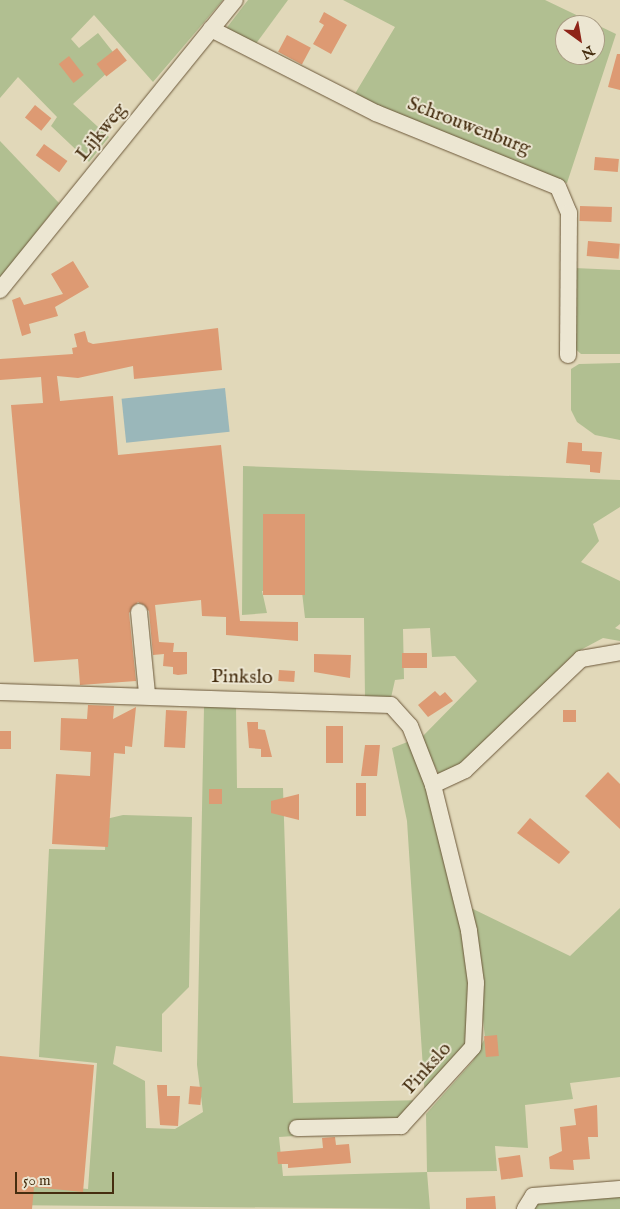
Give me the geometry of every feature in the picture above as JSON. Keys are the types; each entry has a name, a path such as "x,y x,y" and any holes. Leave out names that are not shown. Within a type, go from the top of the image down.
{"street":[{"name":"Lijkweg","path":"0,290 235,0"},
{"name":"Schrouwenburg","path":"211,29 376,113 558,187 569,213 568,355"},
{"path":"139,612 147,694"},
{"path":"433,785 465,770 581,659 620,652"},
{"name":"Pinkslo","path":"0,692 147,694 391,705 410,726 433,785 469,931 476,983 473,1047 401,1126 298,1128"},
{"path":"525,1209 533,1196 620,1189"}],"green space":[{"path":"0,0 223,0 153,82 94,15 71,39 79,48 98,33 120,61 73,104 109,137 89,162 51,126 57,117 18,77 0,98"},
{"path":"248,0 288,0 255,45 225,30"},
{"path":"343,0 545,0 576,15 555,15 555,65 605,65 605,29 616,34 567,183 353,97 395,27"},
{"path":"0,141 59,203 0,279"},
{"path":"574,268 620,270 620,354 581,354 572,346"},
{"path":"620,363 620,440 595,435 577,422 571,410 571,369 579,364"},
{"path":"243,466 620,480 620,507 593,524 599,541 581,562 620,581 620,624 615,628 620,630 620,641 603,638 575,653 470,760 439,774 420,739 477,681 455,656 432,657 430,628 403,629 404,679 395,680 390,702 365,698 364,618 305,618 302,592 262,591 267,613 242,615"},
{"path":"236,705 237,788 283,788 293,1103 425,1100 407,821 392,748 410,741 449,859 469,944 473,1023 470,1048 448,1076 405,1121 388,1130 279,1137 283,1176 427,1172 430,1209 0,1205 0,1181 88,1189 97,1063 39,1057 49,849 105,850 106,819 123,815 192,817 189,987 162,1014 162,1052 116,1046 113,1064 145,1081 146,1128 175,1129 203,1112 197,1065 204,707"},
{"path":"471,908 570,956 620,908 620,1077 570,1083 573,1099 525,1105 528,1148 495,1146 497,1171 427,1172 426,1114 473,1061 485,1038"},
{"path":"620,1196 620,1209 531,1209 541,1201"}],"water":[{"path":"225,388 230,432 126,443 122,399"}],"building":[{"path":"324,12 347,25 331,54 313,44 324,25 319,22"},
{"path":"287,35 311,48 302,64 278,52"},
{"path":"117,48 127,61 106,77 97,64"},
{"path":"617,54 620,54 620,90 608,87"},
{"path":"69,56 84,75 74,83 59,64"},
{"path":"35,105 51,118 41,131 25,117"},
{"path":"44,144 67,161 59,172 36,155"},
{"path":"595,157 619,159 618,172 594,170"},
{"path":"580,206 612,207 611,222 579,221"},
{"path":"588,241 620,244 619,259 587,256"},
{"path":"73,261 89,287 55,307 58,316 29,324 31,333 22,336 12,300 20,297 24,305 63,294 51,274"},
{"path":"218,328 222,370 134,379 133,366 78,378 57,376 60,401 113,396 118,455 221,445 240,621 298,622 298,641 226,635 226,617 202,616 201,600 155,605 159,642 174,643 173,652 187,652 187,674 173,674 173,667 163,666 164,654 153,655 149,611 138,602 129,613 136,681 80,685 78,659 34,662 11,405 43,403 41,377 0,380 0,359 73,354 72,348 77,347 74,334 85,331 88,342 93,344"},
{"path":"568,442 582,443 582,451 602,452 600,473 590,472 590,465 566,463"},
{"path":"263,514 305,514 305,595 263,595"},
{"path":"402,653 427,653 427,668 402,668"},
{"path":"314,654 351,655 350,678 314,672"},
{"path":"279,670 295,671 294,682 278,681"},
{"path":"435,691 440,696 445,692 453,701 428,717 418,705"},
{"path":"88,705 114,706 113,719 136,707 132,747 125,746 125,754 114,753 108,847 52,844 56,774 90,776 91,752 60,750 61,718 87,719"},
{"path":"166,710 187,711 185,748 164,747"},
{"path":"563,710 576,710 576,722 563,722"},
{"path":"247,722 258,722 258,729 265,730 272,757 261,757 261,749 249,748"},
{"path":"326,726 343,726 343,763 326,763"},
{"path":"0,731 11,731 11,749 0,749"},
{"path":"365,745 380,745 377,776 361,776"},
{"path":"608,772 620,784 620,829 585,796"},
{"path":"356,783 366,783 366,816 356,816"},
{"path":"209,789 222,789 222,804 209,804"},
{"path":"299,794 299,820 271,813 271,801"},
{"path":"530,818 570,852 559,864 517,833"},
{"path":"497,1035 499,1056 486,1057 484,1036"},
{"path":"0,1056 94,1065 83,1192 34,1187 32,1209 0,1209"},
{"path":"157,1085 167,1085 167,1096 180,1096 178,1126 160,1125"},
{"path":"190,1086 202,1087 200,1105 188,1104"},
{"path":"597,1105 598,1137 588,1137 590,1159 573,1160 574,1170 550,1169 549,1157 562,1151 560,1127 576,1125 574,1109"},
{"path":"335,1137 336,1145 349,1144 351,1163 288,1168 288,1164 278,1164 277,1152 323,1148 322,1138"},
{"path":"520,1155 523,1177 501,1180 498,1158"},
{"path":"495,1196 496,1209 466,1209 466,1198"}]}
